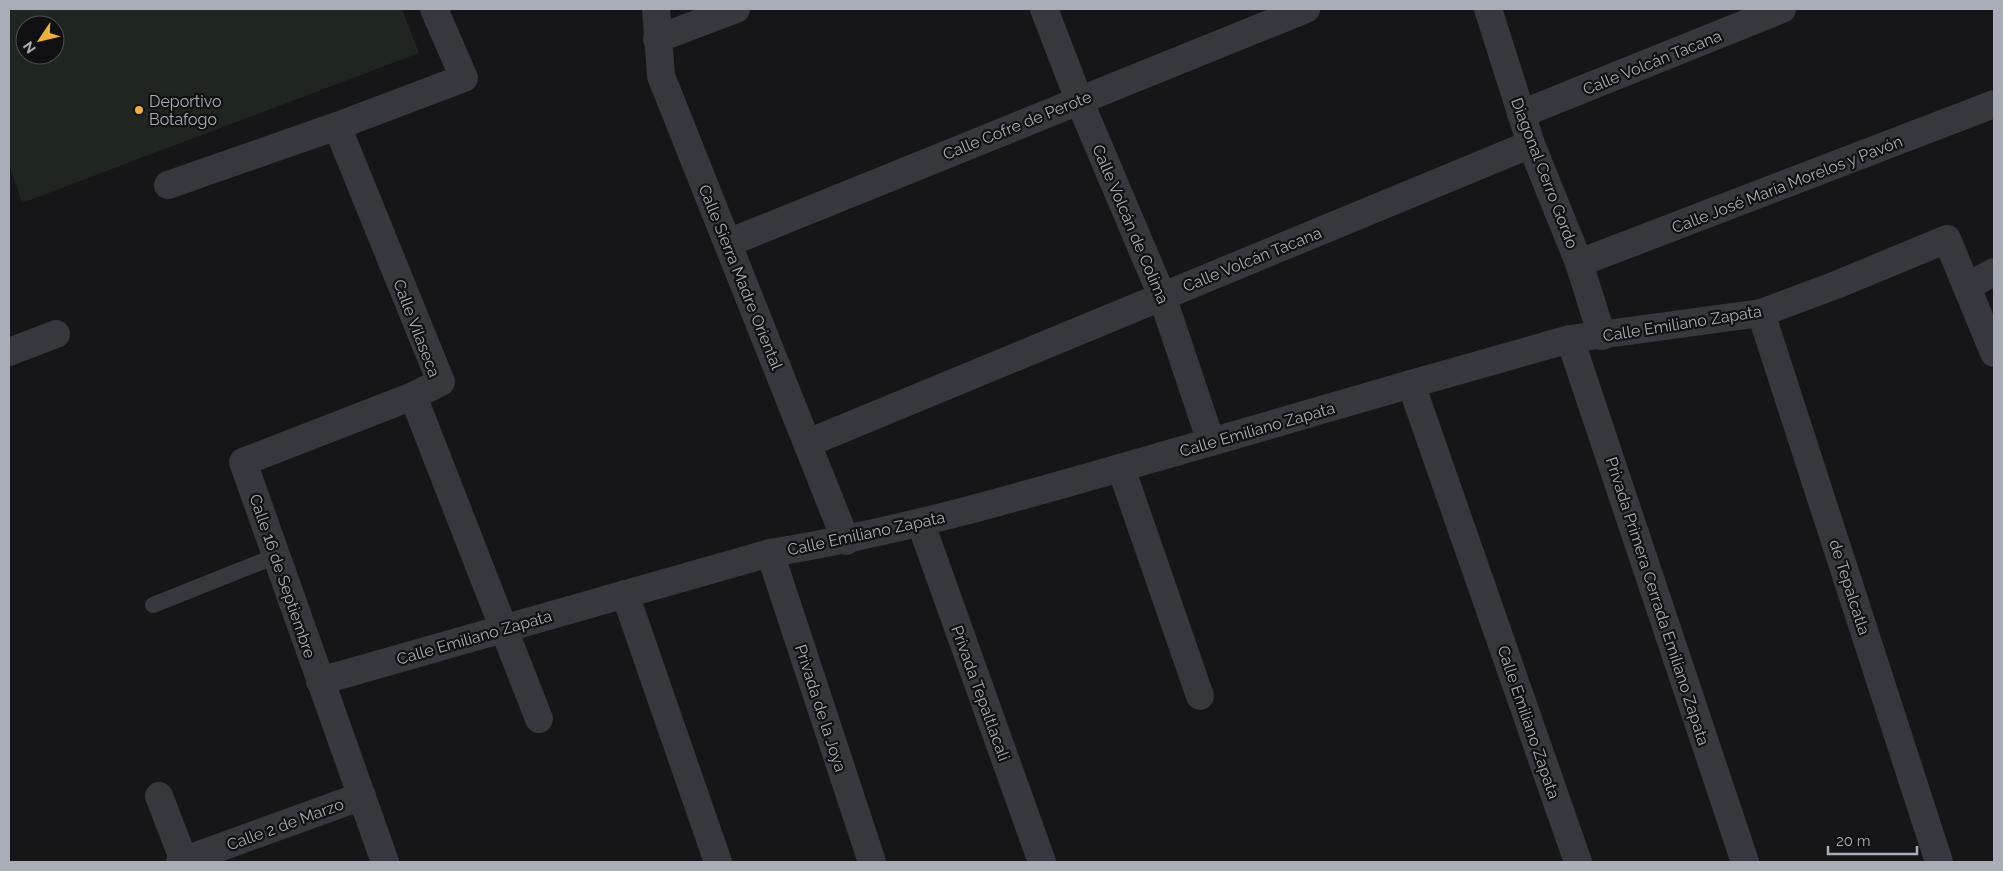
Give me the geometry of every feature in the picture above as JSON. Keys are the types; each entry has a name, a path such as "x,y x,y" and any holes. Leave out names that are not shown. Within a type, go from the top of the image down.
{"street":[{"path":"168,186 337,126 464,78 434,9"},
{"name":"Calle Sierra Madre Oriental","path":"656,9 661,76 846,541"},
{"path":"657,39 736,9"},
{"name":"Calle Volcán de Colima","path":"1044,9 1079,100 1162,296 1211,442"},
{"name":"Calle Cofre de Perote","path":"728,243 1306,9"},
{"name":"Diagonal Cerro Gordo","path":"1488,9 1521,114 1579,264 1602,336"},
{"name":"Calle Volcán Tacana","path":"1521,114 1782,9"},
{"name":"Calle José María Morelos y Pavón","path":"1579,264 1994,104"},
{"name":"Calle Vilaseca","path":"337,126 440,382 413,396 539,719"},
{"name":"Calle Volcán Tacana","path":"808,443 1532,144"},
{"name":"Calle Emiliano Zapata","path":"320,681 770,553 846,541 920,524 1570,339 1602,336 1761,312 1836,285 1947,239 1968,286"},
{"path":"1994,272 1968,286 1994,353"},
{"name":"de Tepalcatla","path":"1761,312 1939,862"},
{"path":"9,352 56,334"},
{"name":"Privada Primera Cerrada Emiliano Zapata","path":"1570,339 1745,862"},
{"name":"Calle Emiliano Zapata","path":"1411,384 1578,862"},
{"name":"Calle 16 de Septiembre","path":"385,862 243,462 413,396"},
{"path":"1121,468 1200,696"},
{"name":"Privada Tepaltlacali","path":"920,524 1042,862"},
{"name":"Privada de la Joya","path":"770,553 872,862"},
{"path":"625,594 718,862"},
{"path":"159,796 182,862"},
{"name":"Calle 2 de Marzo","path":"182,862 362,796"}],"lane":[{"path":"153,605 276,556"}],"shaded area":[{"name":"Deportivo Botafogo","path":"9,9 402,9 419,53 22,203 9,164"}],"place":[{"name":"Deportivo Botafogo","path":"139,110"}]}
